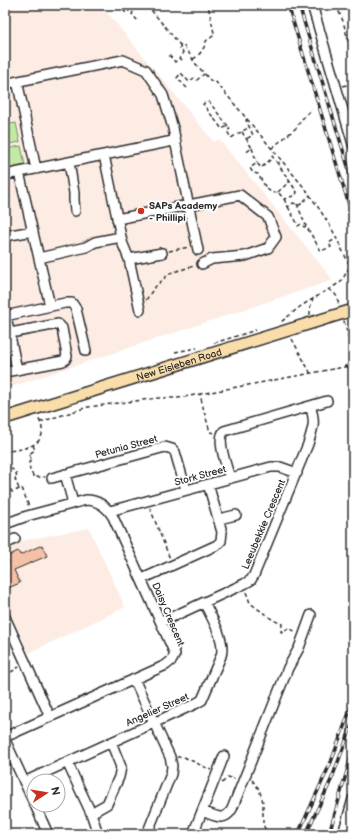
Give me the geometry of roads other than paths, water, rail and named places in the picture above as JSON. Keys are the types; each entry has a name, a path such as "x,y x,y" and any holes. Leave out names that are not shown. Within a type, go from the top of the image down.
{"main road":[{"name":"New Eisleben Road","path":"5,418 353,310"}],"street":[{"path":"312,5 353,144"},
{"path":"9,83 123,60 146,70 163,95 173,128 198,248"},
{"path":"9,83 18,85 19,88 36,169"},
{"path":"5,175 172,141 176,143"},
{"path":"104,155 121,237 129,259 140,310"},
{"path":"69,162 75,211"},
{"path":"19,172 50,306"},
{"path":"117,219 240,195 268,217 276,237 268,248 245,256 212,259 202,264"},
{"path":"5,234 33,231"},
{"path":"39,258 86,247 96,242 121,237"},
{"path":"129,259 162,253"},
{"path":"17,370 9,353 6,316 69,302 75,305 86,351"},
{"path":"5,372 63,361 66,359 67,353 62,328 58,324 7,333"},
{"path":"230,478 221,443 222,432 327,401"},
{"name":"Leeubekkie Crescent","path":"161,622 251,580 308,444 314,424 314,416 310,406"},
{"name":"Petunia Street","path":"52,478 169,447 175,452 186,490"},
{"name":"Stork Street","path":"110,511 274,466 297,473"},
{"path":"65,474 73,503"},
{"path":"142,579 219,543 222,537 222,532 208,484"},
{"path":"5,524 86,500 94,501 110,511"},
{"name":"Daisy Crescent","path":"5,739 169,663 174,657 174,650 110,511"},
{"path":"218,519 236,515"},
{"path":"5,544 15,539"},
{"name":"Angelier Street","path":"24,782 202,700 223,648 221,638 204,602"},
{"path":"202,811 220,817 226,816 232,809 288,668 299,648 311,615"},
{"path":"5,618 50,717"},
{"path":"134,679 170,757 172,766 171,774 147,834"},
{"path":"5,739 26,786"},
{"path":"90,814 107,804 119,777 121,767 111,742"},
{"path":"193,834 224,756"},
{"path":"67,762 98,834"},
{"path":"343,834 353,799"},
{"path":"38,813 48,834"}],"railway":[{"path":"288,5 353,218"},
{"path":"299,5 353,183"},
{"path":"298,834 331,762 353,702"},
{"path":"306,834 332,778 353,722"},
{"path":"329,834 353,750"}],"place":[{"name":"SAPs Academy - Phillipi","path":"141,211"}]}
